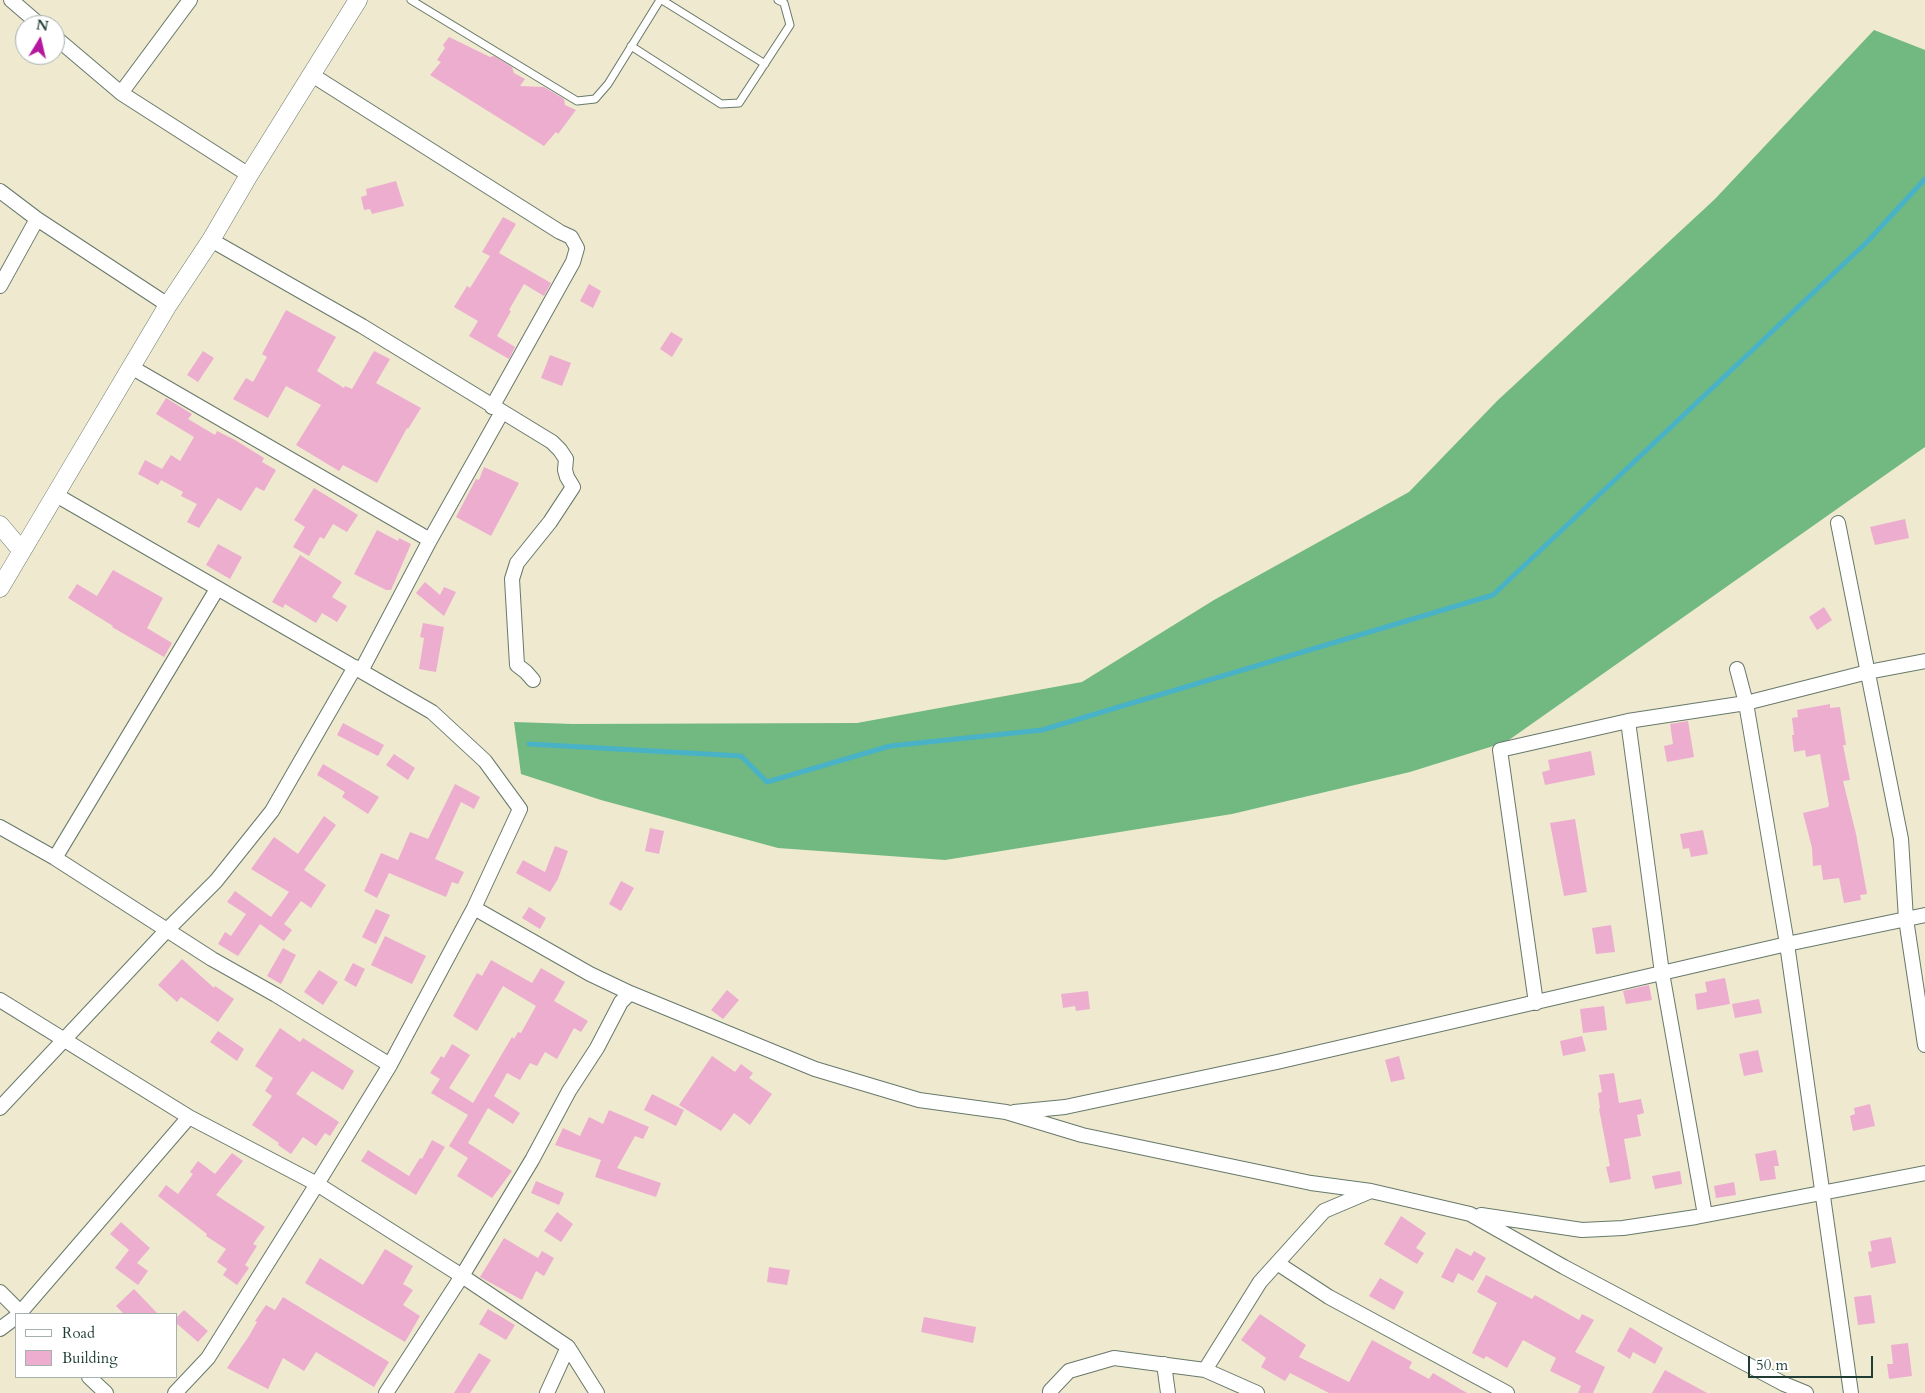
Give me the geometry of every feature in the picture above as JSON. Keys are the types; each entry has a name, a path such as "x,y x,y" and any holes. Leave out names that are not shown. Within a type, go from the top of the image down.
{"street":[{"path":"11,0 28,15"},
{"path":"121,93 190,0"},
{"path":"0,588 168,305 211,240 249,175 358,0"},
{"path":"65,45 121,93 249,175"},
{"path":"0,1108 166,930 216,881 272,811 358,669 430,540 573,262 577,248 571,237 560,232 312,75"},
{"path":"0,191 37,219 168,305"},
{"path":"0,286 37,219"},
{"path":"211,240 362,326 552,442 560,450 566,459 565,470 573,487 550,522 517,563 512,579 517,665 533,680"},
{"path":"131,366 430,540"},
{"path":"56,495 217,590 432,712 485,761 520,809 474,908 390,1065 208,1358 175,1393"},
{"path":"1838,523 1901,839 1906,919 1925,1045"},
{"path":"0,525 21,550"},
{"path":"55,858 217,590"},
{"path":"1536,1003 1500,750 1628,721 1746,703 1868,672 1925,661"},
{"path":"1737,669 1746,703 1787,944 1851,1393"},
{"path":"1628,721 1662,973 1705,1215"},
{"path":"0,827 55,858 166,930 390,1065"},
{"path":"474,908 590,974 630,993 815,1069 919,1100 1006,1112 1082,1135 1311,1183 1371,1191 1470,1214 1582,1230 1623,1228 1705,1215 1925,1173"},
{"path":"1006,1112 1065,1108 1277,1062 1787,944 1925,915"},
{"path":"386,1393 462,1276 532,1160 569,1091 597,1048 621,1002 630,993"},
{"path":"0,1000 190,1117 317,1184 462,1276 568,1347 597,1393"},
{"path":"21,1313 190,1117"},
{"path":"1205,1370 1260,1282 1324,1211 1371,1191"},
{"path":"1470,1214 1782,1388 1806,1393"},
{"path":"1277,1263 1329,1297 1507,1393"},
{"path":"0,1292 17,1313"},
{"path":"0,1329 15,1318"},
{"path":"547,1393 568,1347"},
{"path":"1050,1393 1069,1372 1114,1358 1205,1370 1257,1393"},
{"path":"1164,1364 1168,1393"},
{"path":"89,1378 106,1393"}],"lane":[{"path":"411,0 577,101 595,99 608,84 661,0 764,64"},
{"path":"631,46 720,104 739,103 790,25 784,3 778,0"}],"green space":[{"path":"1874,30 1925,50 1925,447 1506,742 1410,772 1232,814 945,860 778,848 601,800 521,774 514,722 573,724 857,723 1082,682 1214,600 1409,492 1497,401 1715,199"}],"building":[{"path":"449,37 490,57 494,56 512,67 514,73 525,79 520,86 544,87 564,99 565,105 576,110 558,134 556,132 544,146 430,75 441,62 437,60 445,48 443,45"},
{"path":"396,181 404,206 372,214 370,209 364,210 361,197 367,195 366,189"},
{"path":"503,217 516,224 499,253 551,283 544,296 524,284 509,310 511,311 497,336 515,347 509,359 469,336 478,321 454,307 467,286 470,288 490,256 482,252"},
{"path":"589,284 601,291 593,308 580,301"},
{"path":"286,310 336,337 317,371 344,388 345,386 352,389 374,351 390,359 376,383 421,408 407,428 377,483 343,465 339,471 296,445 321,405 286,386 268,418 233,399 246,378 253,382 267,357 262,354"},
{"path":"671,332 683,339 672,357 660,349"},
{"path":"203,351 214,358 198,382 187,375"},
{"path":"550,355 571,363 562,386 541,378"},
{"path":"166,398 192,414 188,419 215,435 217,431 235,440 264,458 262,462 276,470 264,491 256,487 241,511 218,498 199,528 187,522 197,504 181,496 183,492 161,480 158,485 138,474 145,460 162,469 171,455 180,461 194,437 156,414"},
{"path":"484,467 519,483 491,536 456,517 476,479 479,480"},
{"path":"314,488 358,515 347,532 333,524 324,539 320,537 309,556 293,547 305,527 294,520"},
{"path":"1905,519 1909,538 1875,545 1870,527"},
{"path":"377,530 398,541 399,538 411,544 391,590 386,590 354,574"},
{"path":"218,544 242,557 230,579 206,565"},
{"path":"300,555 342,582 332,597 347,606 337,622 322,613 316,623 285,604 283,608 272,602"},
{"path":"113,570 163,598 147,628 172,643 164,657 112,627 68,598 77,584 97,596"},
{"path":"425,582 440,595 444,587 456,592 444,616 416,593"},
{"path":"1824,607 1832,620 1817,630 1809,617"},
{"path":"423,623 444,627 436,672 419,669 424,638 420,637"},
{"path":"1830,704 1830,708 1840,707 1846,745 1843,745 1850,780 1843,781 1856,834 1867,894 1860,895 1861,900 1844,903 1839,878 1823,880 1821,865 1813,866 1812,848 1803,813 1828,807 1829,805 1820,754 1806,757 1805,750 1794,752 1792,735 1794,735 1792,718 1798,717 1797,710"},
{"path":"1688,721 1694,757 1667,762 1664,746 1673,744 1670,724"},
{"path":"343,723 384,745 378,756 337,735"},
{"path":"1591,751 1595,775 1545,785 1542,772 1550,770 1548,760"},
{"path":"394,754 415,768 408,780 386,765"},
{"path":"323,764 379,797 368,814 342,797 345,792 317,775"},
{"path":"455,784 480,797 474,809 461,802 435,859 464,872 458,884 452,882 446,897 389,873 377,898 364,891 381,853 398,860 410,832 428,839"},
{"path":"324,816 336,825 304,870 326,885 311,908 301,901 284,924 292,930 284,941 260,924 238,956 218,944 225,932 231,936 246,914 227,902 235,891 271,917 289,892 251,869 274,837 298,854"},
{"path":"1575,819 1587,892 1564,896 1550,823"},
{"path":"650,828 664,831 659,854 645,851"},
{"path":"1703,830 1708,854 1691,857 1689,848 1683,849 1680,834"},
{"path":"555,846 568,851 558,879 550,892 516,873 523,860 545,872"},
{"path":"621,881 634,888 621,911 609,904"},
{"path":"529,907 546,918 540,929 522,918"},
{"path":"376,909 390,915 376,944 362,937"},
{"path":"1611,925 1615,952 1596,954 1592,928"},
{"path":"385,936 426,956 412,984 371,965"},
{"path":"283,948 296,955 281,984 267,976"},
{"path":"182,959 214,988 215,986 234,999 218,1022 181,997 177,1002 158,985"},
{"path":"491,960 532,983 541,968 565,982 554,1001 588,1021 581,1032 574,1028 557,1059 545,1052 537,1066 530,1063 520,1080 507,1073 494,1096 520,1113 513,1124 488,1108 468,1143 512,1171 492,1198 457,1176 468,1158 449,1146 468,1115 431,1093 440,1079 430,1073 441,1056 444,1058 452,1044 470,1055 449,1088 473,1103 512,1037 514,1039 518,1032 521,1033 536,1006 503,986 477,1031 453,1016 477,973 482,976"},
{"path":"353,963 365,969 356,987 344,980"},
{"path":"319,970 338,982 323,1005 304,992"},
{"path":"1725,978 1730,1004 1697,1010 1695,994 1707,992 1705,982"},
{"path":"1649,985 1652,1000 1626,1004 1623,991"},
{"path":"727,990 739,1000 723,1019 711,1010"},
{"path":"1088,991 1090,1009 1076,1011 1075,1006 1063,1008 1061,994"},
{"path":"1759,999 1762,1013 1735,1018 1732,1004"},
{"path":"1604,1006 1607,1030 1583,1033 1580,1009"},
{"path":"280,1028 300,1042 303,1038 354,1071 343,1090 312,1071 296,1094 339,1122 330,1136 325,1133 316,1146 303,1137 291,1154 278,1145 279,1143 252,1125 272,1096 265,1091 273,1078 255,1066"},
{"path":"218,1031 244,1049 237,1061 210,1042"},
{"path":"1582,1036 1586,1051 1563,1056 1560,1041"},
{"path":"1758,1050 1763,1072 1744,1076 1739,1054"},
{"path":"712,1056 735,1072 741,1064 753,1073 749,1078 772,1094 750,1125 734,1113 721,1131 679,1105"},
{"path":"1399,1056 1405,1079 1391,1082 1385,1060"},
{"path":"1614,1073 1619,1103 1641,1099 1644,1113 1637,1115 1641,1136 1624,1139 1631,1179 1610,1183 1606,1167 1610,1166 1599,1109 1598,1093 1602,1092 1599,1075"},
{"path":"652,1094 684,1110 676,1126 644,1110"},
{"path":"1870,1104 1875,1126 1853,1131 1850,1116 1855,1114 1854,1108"},
{"path":"609,1110 649,1127 643,1139 635,1136 617,1168 661,1183 656,1197 595,1177 601,1160 555,1145 563,1128 580,1136 589,1117 603,1124"},
{"path":"432,1140 445,1147 416,1195 361,1161 368,1150 409,1176 420,1158 422,1159"},
{"path":"1776,1150 1779,1166 1774,1166 1776,1179 1760,1181 1755,1154"},
{"path":"232,1153 243,1161 216,1195 265,1227 253,1244 257,1246 245,1265 249,1268 237,1285 223,1275 227,1269 217,1262 226,1249 206,1236 207,1234 158,1196 166,1185 178,1194 193,1174 190,1172 198,1161 215,1174"},
{"path":"1680,1171 1682,1184 1655,1189 1652,1176"},
{"path":"536,1181 564,1193 559,1205 531,1193"},
{"path":"1734,1182 1736,1195 1716,1198 1714,1186"},
{"path":"557,1212 573,1224 561,1242 544,1231"},
{"path":"1401,1216 1426,1233 1416,1248 1424,1253 1417,1264 1384,1244"},
{"path":"121,1222 150,1248 137,1263 148,1271 138,1285 115,1268 129,1250 110,1234"},
{"path":"1891,1237 1896,1263 1871,1268 1868,1252 1872,1251 1870,1241"},
{"path":"504,1238 538,1258 542,1251 554,1258 544,1276 536,1271 522,1300 480,1277"},
{"path":"1456,1248 1471,1256 1474,1251 1486,1258 1473,1281 1458,1273 1453,1283 1441,1277"},
{"path":"385,1249 413,1266 403,1284 413,1290 403,1305 420,1316 405,1342 305,1283 320,1258 363,1285"},
{"path":"769,1267 790,1270 787,1285 767,1282"},
{"path":"1486,1275 1532,1299 1535,1295 1579,1320 1582,1314 1594,1320 1575,1352 1605,1367 1593,1393 1578,1393 1581,1386 1550,1371 1556,1358 1523,1340 1507,1368 1486,1356 1484,1359 1472,1353 1497,1303 1477,1292"},
{"path":"1380,1278 1404,1292 1394,1310 1369,1296"},
{"path":"134,1289 157,1313 123,1313 116,1306"},
{"path":"1871,1295 1875,1323 1858,1325 1854,1297"},
{"path":"283,1297 389,1362 374,1387 316,1352 304,1371 283,1358 268,1389 227,1368 249,1336 257,1322 255,1321 266,1305 275,1310"},
{"path":"488,1309 515,1325 506,1340 479,1324"},
{"path":"184,1310 208,1331 198,1342 178,1325 178,1316"},
{"path":"1260,1314 1306,1345 1299,1357 1349,1382 1372,1340 1412,1362 1409,1368 1429,1379 1433,1373 1467,1393 1329,1393 1290,1373 1285,1381 1261,1367 1266,1358 1241,1340"},
{"path":"924,1317 976,1327 973,1343 921,1332"},
{"path":"1630,1327 1663,1348 1655,1364 1633,1352 1630,1359 1617,1351"},
{"path":"1908,1343 1912,1376 1889,1379 1887,1364 1893,1364 1891,1345"},
{"path":"479,1353 491,1360 470,1393 454,1393"},
{"path":"1665,1370 1707,1393 1652,1393"}],"waterway":[{"path":"529,744 741,756 767,782 890,746 1042,730 1493,595 1867,242 1925,179"}]}
